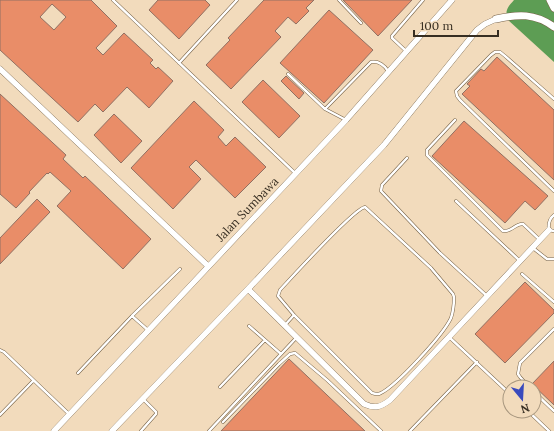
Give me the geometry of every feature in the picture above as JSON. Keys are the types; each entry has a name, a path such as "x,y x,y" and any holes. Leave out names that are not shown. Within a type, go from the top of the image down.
{"main road":[{"path":"550,0 554,8"},
{"path":"496,19 512,15 526,16 537,18 554,27"}],"street":[{"name":"Jalan Sumbawa","path":"54,431 147,329 346,120 404,49 452,0"},
{"path":"112,431 384,145 477,30 496,19"},
{"path":"0,69 208,266"},
{"path":"248,289 364,404 371,408 376,408 390,400 540,240 552,231"}],"lane":[{"path":"113,0 296,174"},
{"path":"179,63 237,0"},
{"path":"339,0 361,23"},
{"path":"404,49 392,38 392,36 423,0"},
{"path":"554,99 500,52 495,52 491,55 456,91 460,100 554,191"},
{"path":"325,109 371,62 380,63 387,70"},
{"path":"288,74 325,109 346,120"},
{"path":"455,120 427,150 427,155 503,230 512,230 519,224 523,224 540,240"},
{"path":"407,158 380,187 381,191 440,253 487,297"},
{"path":"456,201 520,261"},
{"path":"365,207 431,268 454,297 451,318 439,335 407,371 380,394 372,393 294,315 278,296 280,290 346,222 360,209 365,207"},
{"path":"552,231 550,219 554,215"},
{"path":"533,248 547,259 554,259"},
{"path":"78,374 132,316 180,269"},
{"path":"522,274 554,302"},
{"path":"285,325 294,315"},
{"path":"132,316 147,329"},
{"path":"249,326 281,354"},
{"path":"522,379 518,370 520,363 554,329"},
{"path":"209,431 297,337"},
{"path":"449,337 502,386"},
{"path":"220,387 265,340"},
{"path":"0,350 4,352 69,415"},
{"path":"223,422 279,364 290,354 295,353 327,380 381,431"},
{"path":"410,431 477,362"},
{"path":"0,416 33,381"},
{"path":"141,431 156,414 156,412 143,399"},
{"path":"542,400 554,411"},
{"path":"536,419 549,431"}],"shaded area":[{"path":"514,0 554,0 554,62 507,19 506,13"}],"building":[{"path":"0,0 91,0 117,26 96,48 103,55 124,33 153,60 150,63 156,69 158,67 173,81 149,108 127,87 103,112 95,104 78,122 0,50","holes":["52,4 66,17 54,30 40,17"]},
{"path":"158,0 205,0 210,5 179,39 149,10"},
{"path":"264,0 314,0 306,8 309,11 296,24 288,17 275,31 281,37 231,89 206,65 230,40 228,38"},
{"path":"343,0 412,0 378,36"},
{"path":"329,10 373,50 324,103 280,63"},
{"path":"497,57 554,110 554,180 462,94 470,86 467,84 481,69 484,71"},
{"path":"286,76 304,93 299,99 281,81"},
{"path":"263,80 300,116 279,138 242,102"},
{"path":"0,94 66,155 63,159 83,178 85,176 151,239 123,269 57,206 71,191 50,172 48,174 47,173 29,192 30,193 16,208 0,194"},
{"path":"194,101 224,130 218,137 226,146 235,137 266,167 235,198 196,160 189,167 201,179 173,209 131,168"},
{"path":"114,114 142,141 121,163 94,135"},
{"path":"464,121 548,196 535,210 525,201 505,223 432,156"},
{"path":"37,199 50,212 0,264 0,238"},
{"path":"525,282 554,310 554,313 505,363 475,334"},
{"path":"289,359 365,431 221,431"},
{"path":"554,361 554,405 542,394 542,379 537,379"}]}
